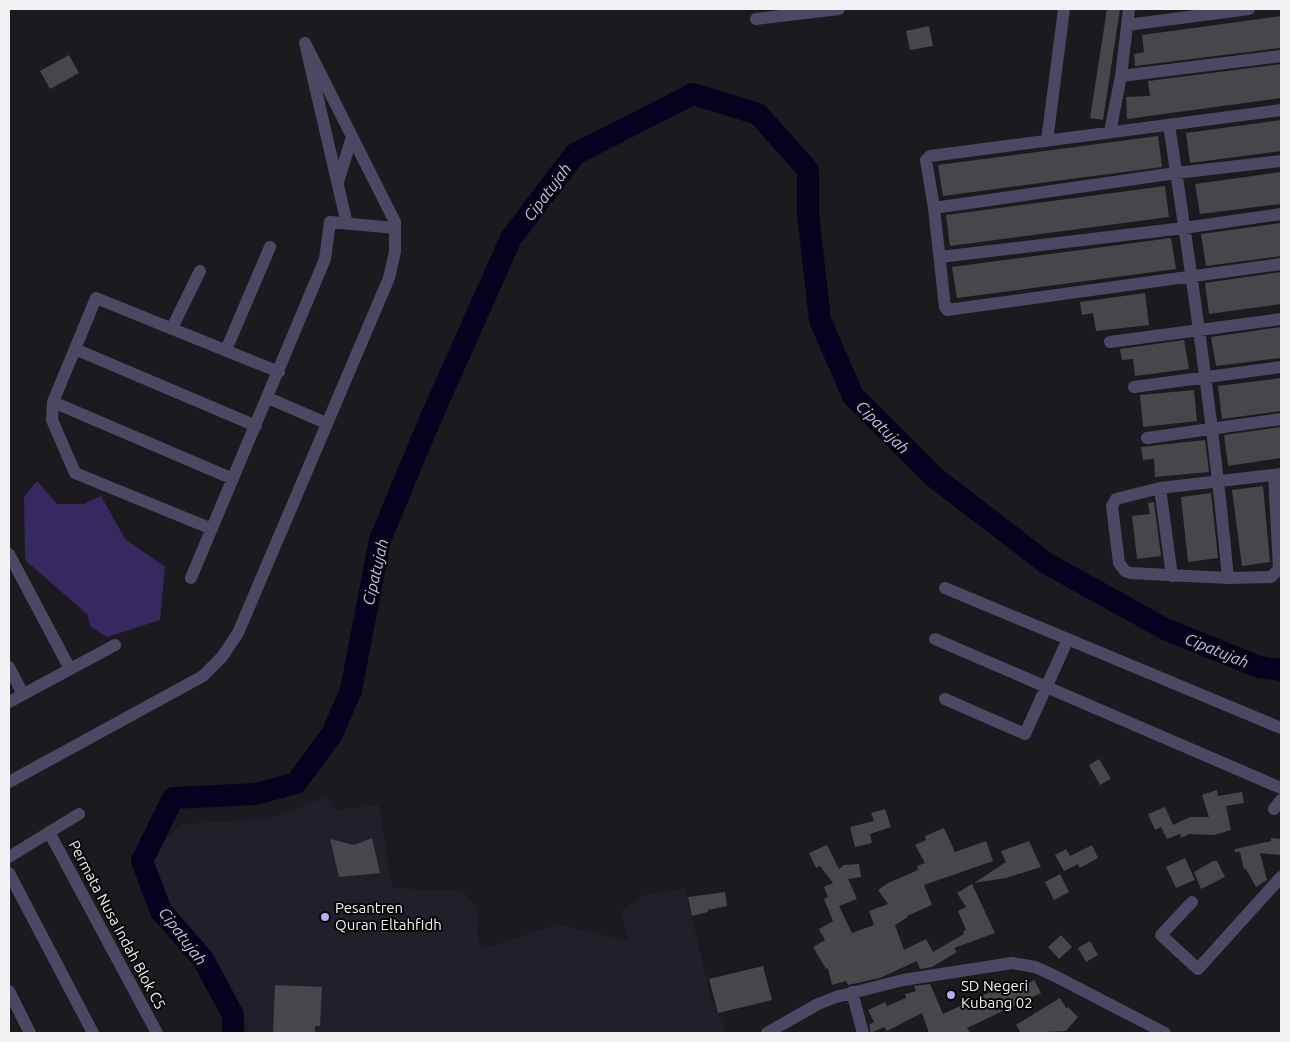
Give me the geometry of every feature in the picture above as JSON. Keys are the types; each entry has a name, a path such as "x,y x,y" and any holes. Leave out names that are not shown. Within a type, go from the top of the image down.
{"street":[{"path":"756,18 839,9"},
{"path":"1047,141 1064,9"},
{"path":"1110,132 1121,76 1129,9"},
{"path":"1127,25 1249,9"},
{"path":"9,782 203,676 222,658 238,633 389,278 395,252 395,222 305,43 347,224"},
{"path":"1121,76 1281,56"},
{"path":"1281,110 928,157 926,160 934,208 945,307 947,310 1281,264"},
{"path":"1169,125 1206,377 1228,578"},
{"path":"338,185 352,137"},
{"path":"934,208 1176,173 1281,161"},
{"path":"940,257 1184,228 1281,214"},
{"path":"191,578 325,260 330,222 395,228"},
{"path":"226,350 270,247"},
{"path":"172,328 200,271"},
{"path":"212,529 75,473 52,420 53,402 96,298 279,372"},
{"path":"1110,342 1281,319"},
{"path":"75,349 256,426"},
{"path":"1134,387 1281,367"},
{"path":"268,398 326,423"},
{"path":"53,402 233,479"},
{"path":"1147,438 1281,419"},
{"path":"1277,474 1279,569 1271,577 1172,576 1130,573 1122,567 1111,510 1116,499 1160,488 1277,474"},
{"path":"1160,488 1172,576"},
{"path":"9,554 70,669"},
{"path":"945,588 1281,728"},
{"path":"935,639 1281,788"},
{"path":"945,699 1025,734 1068,639"},
{"path":"9,702 115,645"},
{"path":"9,667 23,694"},
{"path":"9,857 79,814"},
{"name":"Permata Nusa Indah Blok C5","path":"49,832 157,1033"},
{"path":"9,873 93,1033"},
{"path":"1192,902 1161,935 1198,969 1281,877"},
{"path":"767,1033 818,1004 852,992 903,980 996,964 1023,964 1052,974 1165,1033"},
{"path":"9,991 30,1033"},
{"path":"852,992 863,1033"}],"shaded area":[{"path":"37,481 57,504 84,504 101,496 125,539 165,567 160,620 107,637 91,627 87,614 25,560 24,497"},
{"name":"Pesantren Quran Eltahfidh","path":"328,796 334,810 379,805 392,888 462,891 478,908 477,934 482,949 559,924 628,941 621,910 645,895 685,888 711,998 727,1033 249,1033 249,1029 205,946 156,903 150,883 156,850 181,824 269,819"}],"building":[{"path":"1107,9 1120,9 1103,120 1090,118"},
{"path":"1281,16 1281,48 1135,66 1134,54 1144,52 1142,35"},
{"path":"929,26 933,46 910,50 906,31"},
{"path":"69,55 79,73 50,89 40,71"},
{"path":"1281,64 1281,98 1127,119 1126,97 1150,96 1148,81"},
{"path":"1281,120 1281,151 1190,163 1186,133"},
{"path":"1158,136 1162,167 943,196 938,165"},
{"path":"1281,172 1281,204 1200,214 1195,184"},
{"path":"1165,186 1169,217 950,246 946,215"},
{"path":"1281,223 1281,256 1206,266 1201,234"},
{"path":"1171,238 1176,269 957,298 952,267"},
{"path":"1281,272 1281,304 1209,314 1205,283"},
{"path":"1145,293 1149,325 1096,331 1093,313 1082,315 1080,302"},
{"path":"1281,327 1281,358 1216,366 1211,337"},
{"path":"1184,340 1189,369 1135,376 1133,359 1122,360 1120,349"},
{"path":"1281,378 1281,411 1222,419 1218,386"},
{"path":"1194,390 1197,421 1143,427 1140,395"},
{"path":"1281,427 1281,458 1228,466 1224,435"},
{"path":"1205,440 1209,472 1155,477 1154,459 1143,460 1141,447"},
{"path":"1263,486 1270,562 1242,566 1232,490"},
{"path":"1211,493 1218,558 1188,562 1181,497"},
{"path":"1154,502 1161,556 1137,559 1132,516 1150,514 1148,503"},
{"path":"1099,759 1111,779 1100,785 1089,765"},
{"path":"1217,790 1218,796 1242,792 1244,803 1226,806 1231,830 1214,835 1189,834 1181,838 1180,834 1167,839 1161,827 1155,830 1148,814 1165,807 1173,825 1190,817 1209,817 1202,795"},
{"path":"885,809 891,827 870,834 872,843 855,847 850,827 874,821 871,813"},
{"path":"944,828 955,852 986,841 993,861 924,885 932,905 907,916 895,925 904,950 926,939 933,952 964,934 963,931 966,930 958,911 966,907 957,893 972,884 995,933 954,948 957,952 932,967 920,969 917,961 880,978 848,985 846,981 832,985 828,968 826,969 813,947 825,940 819,929 833,921 824,899 828,897 824,887 833,883 820,866 816,868 809,853 827,845 839,869 844,865 859,864 861,877 848,879 857,899 839,906 852,933 874,925 869,911 888,904 878,890 888,883 918,870 917,866 925,863 915,845 926,840 925,836"},
{"path":"372,838 380,873 339,877 330,839 354,845"},
{"path":"1271,838 1281,839 1281,855 1260,853 1267,880 1256,887 1246,869 1244,869 1240,852 1235,852 1235,849 1271,841"},
{"path":"1029,841 1041,867 1006,878 974,883 1006,862 1001,851"},
{"path":"1092,845 1098,858 1080,868 1078,864 1064,871 1055,855 1066,849 1070,856"},
{"path":"1185,858 1195,880 1176,888 1166,867"},
{"path":"1213,861 1217,861 1225,877 1201,889 1194,872"},
{"path":"1060,874 1069,892 1054,900 1045,882"},
{"path":"725,892 727,906 692,916 688,897"},
{"path":"1061,935 1072,947 1059,959 1048,947"},
{"path":"1090,941 1098,955 1086,962 1078,948"},
{"path":"763,966 772,1000 718,1013 709,979"},
{"path":"1034,980 1041,993 967,1028 970,1033 929,1033 922,1013 887,1031 884,1027 871,1033 869,1025 874,1022 868,1010 885,1002 887,1006 906,998 905,994 916,991 914,986 930,984 943,1014 1007,984 1009,988 1022,981 1025,985"},
{"path":"275,985 322,987 320,1026 315,1026 315,1033 273,1032"},
{"path":"1060,998 1066,1008 1068,1007 1078,1017 1066,1031 1021,1033 1016,1025"}],"waterway":[{"name":"Cipatujah","path":"233,1033 233,1015 203,959 161,911 142,861 173,798 256,794 296,783 332,734 351,690 380,540 429,422 511,238 575,154 693,94 758,114 808,170 808,214 820,320 853,396 934,477 1046,563 1165,629 1259,667 1281,670"}],"place":[{"name":"Pesantren Quran Eltahfidh","path":"325,917"},
{"name":"SD Negeri Kubang 02","path":"951,995"}]}
